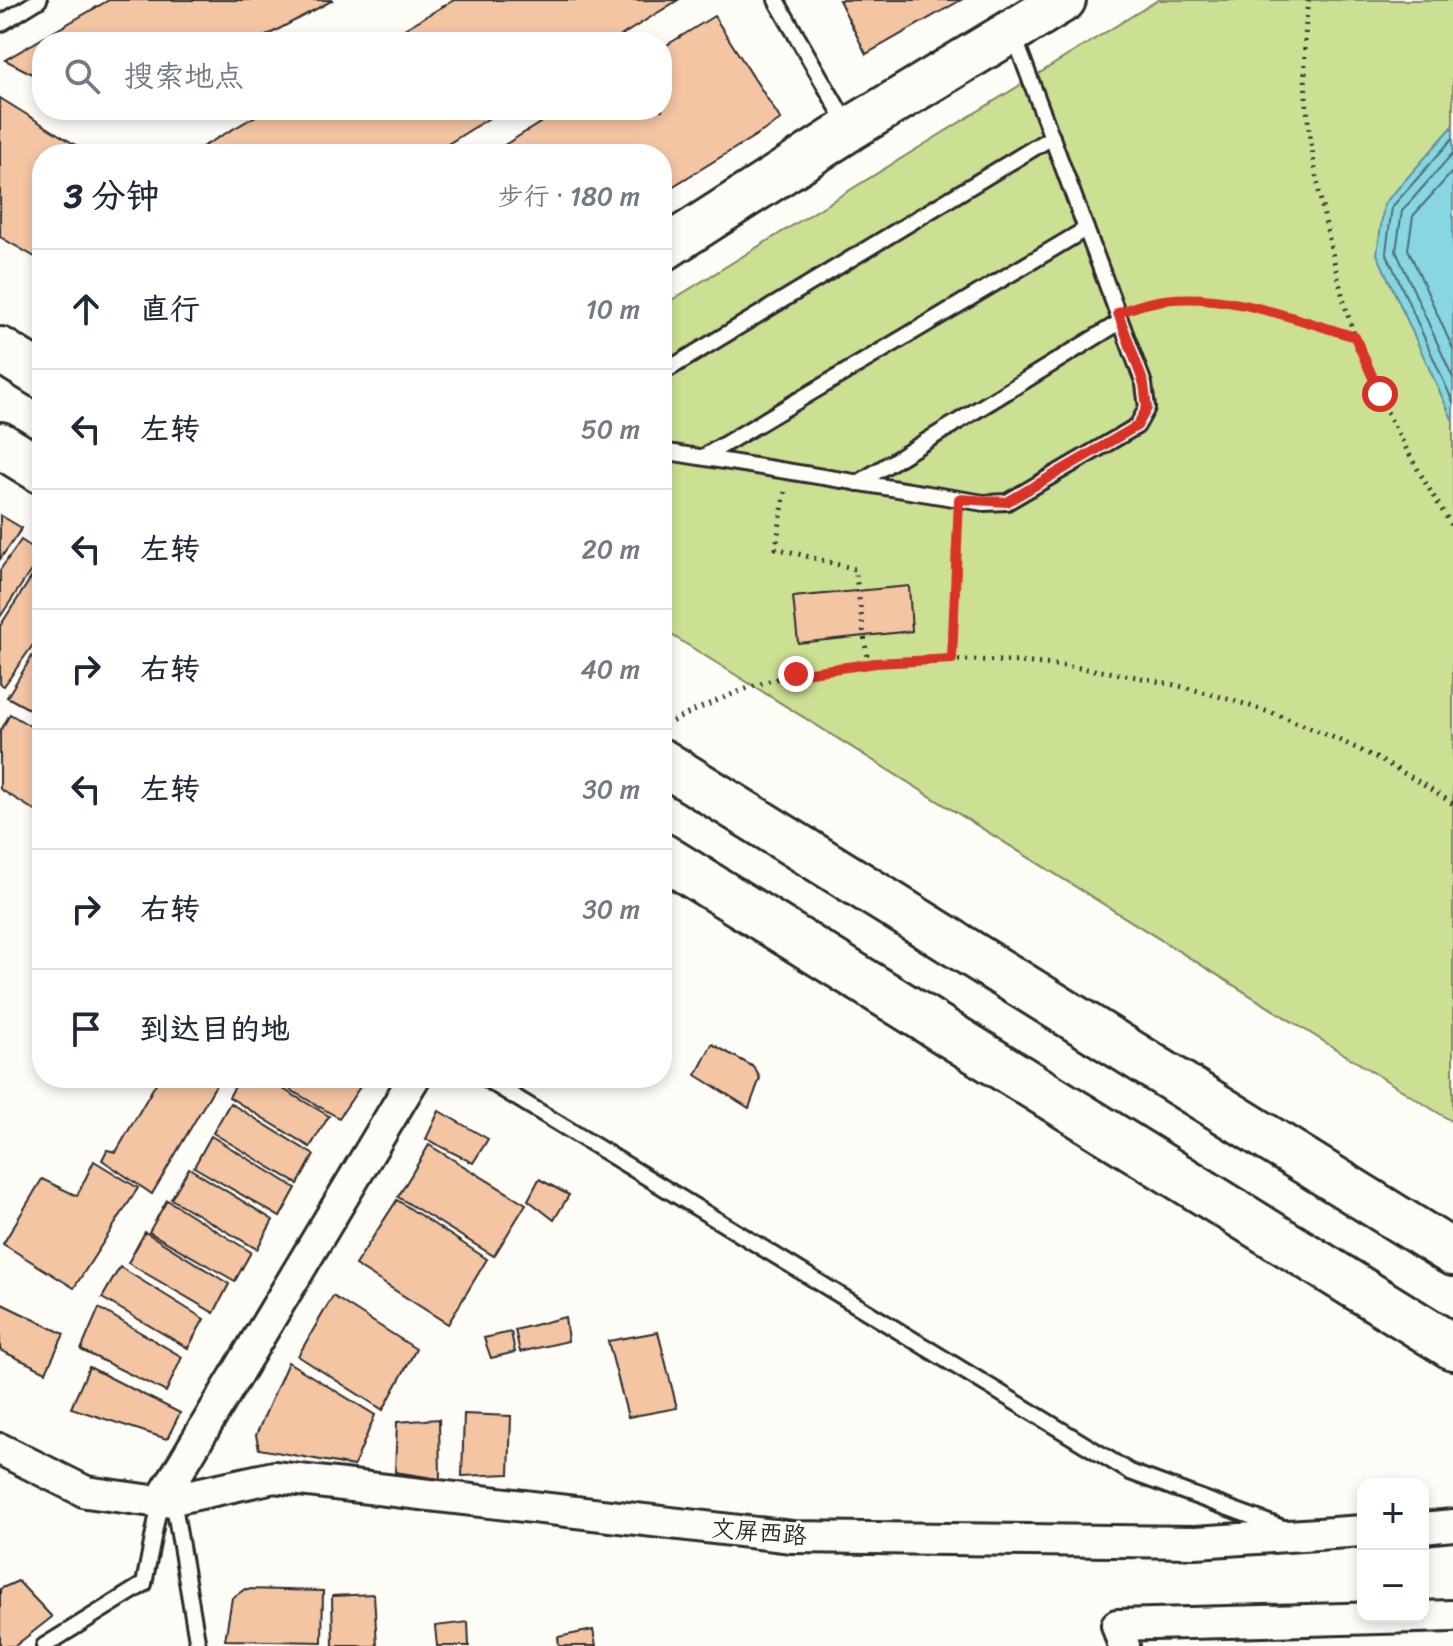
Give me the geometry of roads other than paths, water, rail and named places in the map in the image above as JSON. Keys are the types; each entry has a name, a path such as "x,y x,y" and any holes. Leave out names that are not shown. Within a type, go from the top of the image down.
{"highway":[{"path":"0,350 32,370"},
{"path":"0,445 32,465"},
{"path":"672,768 1453,1253"},
{"path":"672,862 1453,1347"}],"street":[{"path":"672,244 850,129 1064,0"},
{"path":"166,1500 408,1088"},
{"name":"文屏西路","path":"0,1449 86,1492 166,1500 274,1477 792,1537 1196,1542 1357,1531"},
{"path":"1429,1527 1453,1525"},
{"path":"1124,1646 1117,1625 1453,1616"}],"lane":[{"path":"0,24 39,0"},
{"path":"776,0 850,129"},
{"path":"672,452 959,499 1007,502 1137,426 1147,408 1144,384 1012,31"},
{"path":"672,367 1052,137"},
{"path":"703,457 1086,229"},
{"path":"858,483 1119,317"},
{"path":"500,1088 1130,1472 1302,1534"},
{"path":"44,1646 144,1584 166,1500"},
{"path":"166,1500 198,1646"}],"water":[{"path":"1453,126 1453,421 1377,254 1384,204"}]}
